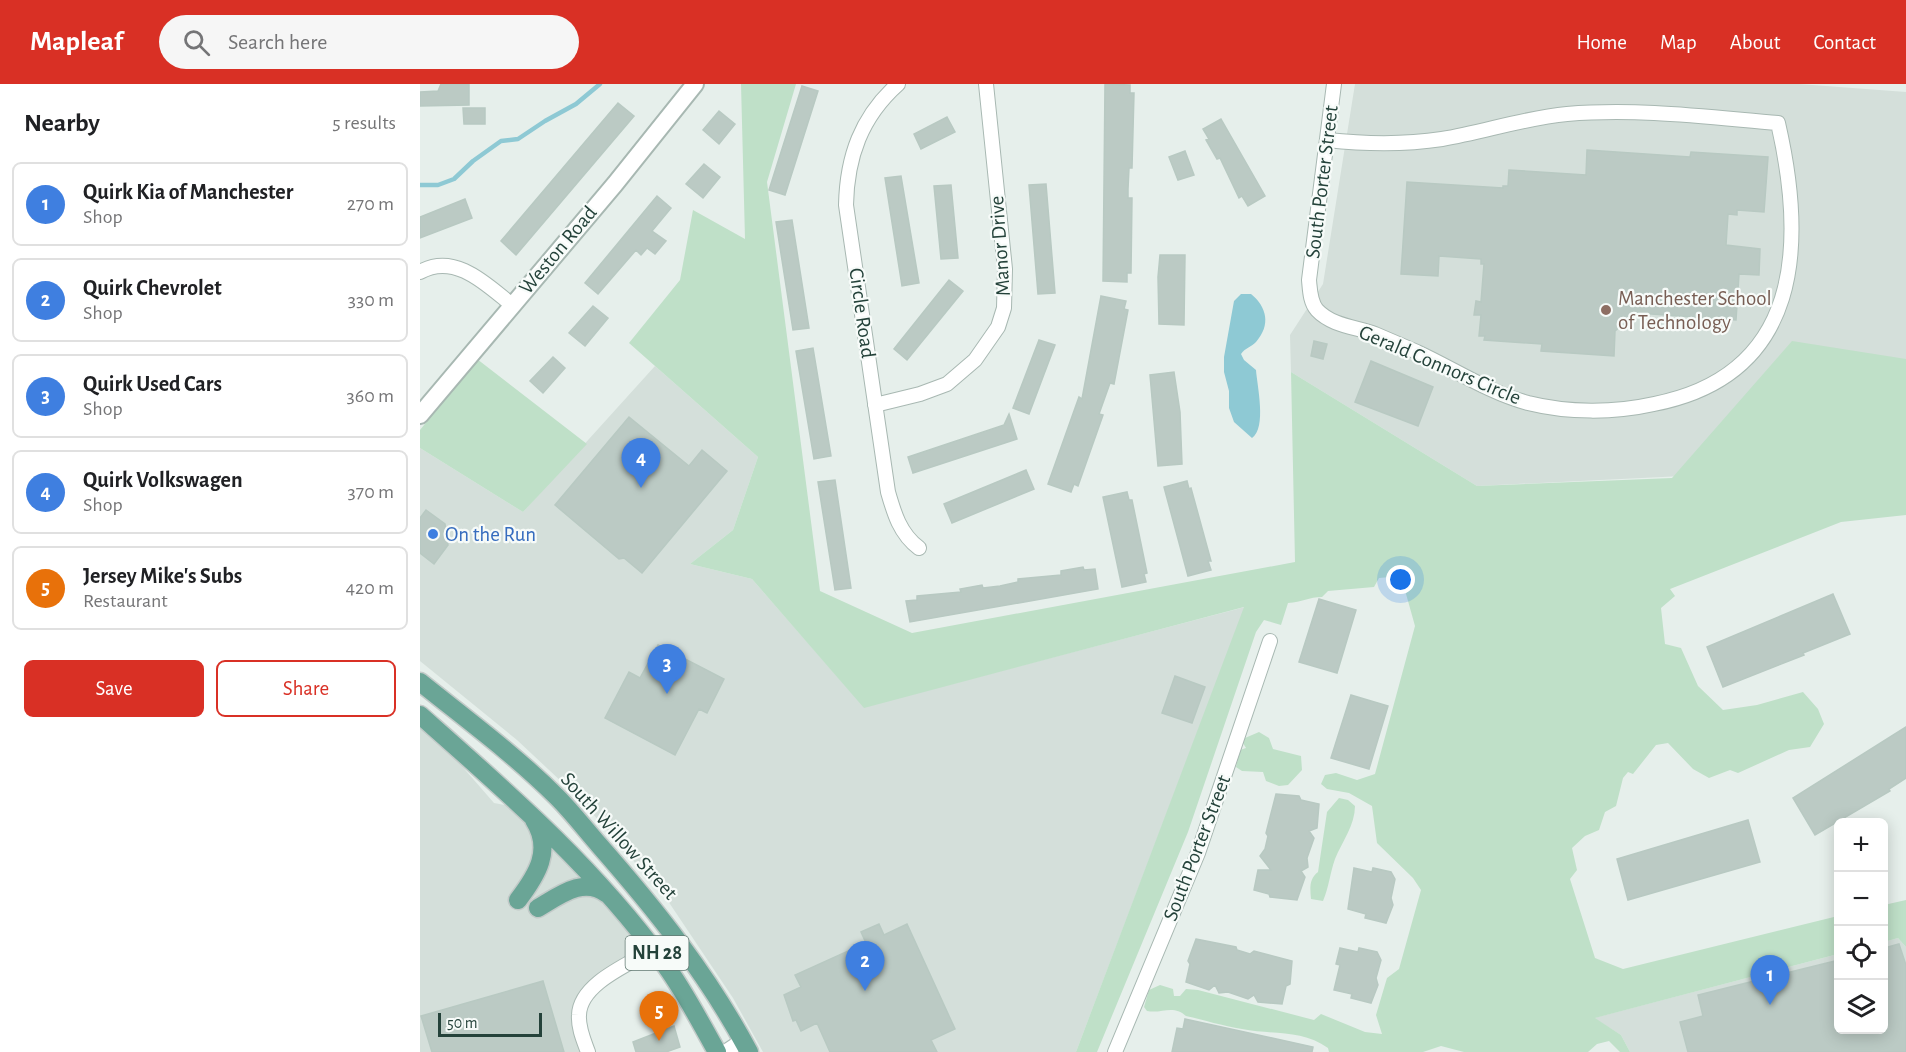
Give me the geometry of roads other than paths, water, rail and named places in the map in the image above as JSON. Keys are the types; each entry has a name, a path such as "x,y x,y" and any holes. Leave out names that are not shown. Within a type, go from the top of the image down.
{"main road":[{"name":"South Willow Street","path":"420,682 512,756 574,815 643,893 676,935 717,996 746,1046"},
{"name":"NH 28","path":"420,715 526,809 613,898 654,949 717,1052"},
{"path":"518,900 537,873 543,851 541,834 526,809"},
{"path":"538,908 569,890 584,887 602,890 613,898"}],"street":[{"name":"Weston Road","path":"420,415 694,84"},
{"name":"Circle Road","path":"898,84 873,110 862,126 848,170 846,205 888,492 896,518 908,539 919,548"},
{"name":"Manor Drive","path":"875,405 920,394 947,384 975,360 998,327 1004,308 1005,269 986,84"},
{"name":"South Porter Street","path":"1309,280 1334,84"},
{"name":"Gerald Connors Circle","path":"1309,280 1310,294 1316,308 1328,319 1373,333 1460,375 1527,402 1551,407 1607,410 1640,407 1692,394 1729,376 1758,349 1767,336 1783,294 1792,210 1787,163 1778,123 1665,113 1606,111 1534,118 1442,139 1385,144 1327,140"},
{"path":"420,272 441,266 465,271 512,305"},
{"name":"South Porter Street","path":"1115,1052 1198,853 1270,641"},
{"path":"588,1052 579,1016 584,999 600,983 654,949"},
{"path":"725,1052 746,1046"}],"water":[{"path":"1241,294 1251,294 1261,305 1265,316 1261,336 1241,354 1244,360 1256,370 1260,416 1257,433 1252,438 1234,422 1229,408 1229,391 1224,372 1224,357 1234,301"}],"waterway":[{"path":"420,185 438,185 454,179 473,161 501,141 518,139 576,104 600,84"}],"place":[{"name":"Manchester School of Technology","path":"1606,310"},
{"name":"Quirk Volkswagen","path":"641,488"},
{"name":"On the Run","path":"433,534"},
{"name":"Quirk Used Cars","path":"667,694"},
{"name":"Quirk Chevrolet","path":"865,991"},
{"name":"Quirk Kia of Manchester","path":"1770,1005"},
{"name":"Jersey Mike's Subs","path":"659,1041"}]}
